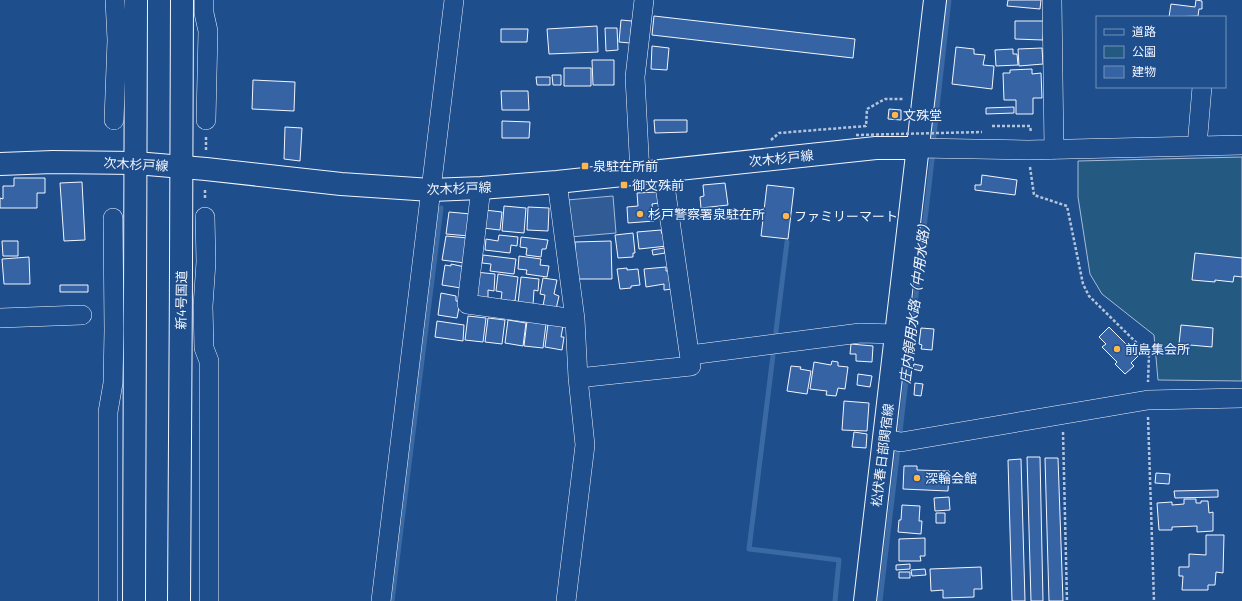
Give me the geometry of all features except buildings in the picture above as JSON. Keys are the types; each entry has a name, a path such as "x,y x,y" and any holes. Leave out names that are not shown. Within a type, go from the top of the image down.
{"main road":[{"path":"134,601 124,357 136,163 136,0"},
{"name":"新4号国道","path":"180,601 182,0"},
{"name":"松伏春日部関宿線","path":"865,601 935,0"},
{"name":"次木杉戸線","path":"0,164 53,162 136,163 341,184 431,190 557,182 876,148 917,148"}],"street":[{"path":"114,120 117,40 115,0"},
{"path":"204,0 204,13 208,31 206,120"},
{"path":"381,601 454,0"},
{"path":"640,174 635,77 644,0"},
{"path":"1052,0 1054,150"},
{"path":"1197,146 1202,88"},
{"path":"917,148 1026,142 1054,150 1242,145"},
{"path":"578,378 691,366 662,172"},
{"path":"557,182 575,319 578,378 585,445 566,601"},
{"path":"481,188 467,304 575,319"},
{"path":"205,217 206,262 203,306 204,348 209,361 208,601"},
{"path":"108,601 108,412 113,383 124,357 113,218"},
{"path":"181,305 203,306"},
{"path":"0,318 82,315"},
{"path":"690,355 860,333 896,334"},
{"path":"884,439 901,442 1148,400 1242,398"}],"path":[{"path":"769,141 779,133 866,126 867,109 885,99 906,99"},
{"path":"992,126 1030,126 1031,134 1026,142 1034,195 1067,206 1083,284 1089,296 1149,355 1148,400 1154,601"},
{"path":"856,135 989,132"},
{"path":"779,133 782,136"},
{"path":"1063,415 1067,601"}],"green space":[{"path":"1242,157 1242,381 1158,380 1154,335 1102,294 1090,274 1078,197 1078,161"}],"shaded area":[{"path":"613,196 616,233 570,237 567,200"}],"waterway":[{"name":"庄内領用水路（中用水路）","path":"933,144 949,0"},
{"name":"庄内領用水路（中用水路）","path":"880,601 933,152"},
{"path":"392,601 441,208"},
{"path":"775,339 787,242"},
{"path":"774,347 749,549 839,560 835,601"}],"place":[{"name":"文殊堂","path":"895,115"},
{"name":"泉駐在所前","path":"585,166"},
{"name":"御文殊前","path":"624,185"},
{"name":"杉戸警察署泉駐在所","path":"640,214"},
{"name":"ファミリーマート","path":"786,216"},
{"name":"前島集会所","path":"1117,349"},
{"name":"深輪会館","path":"917,478"}]}
